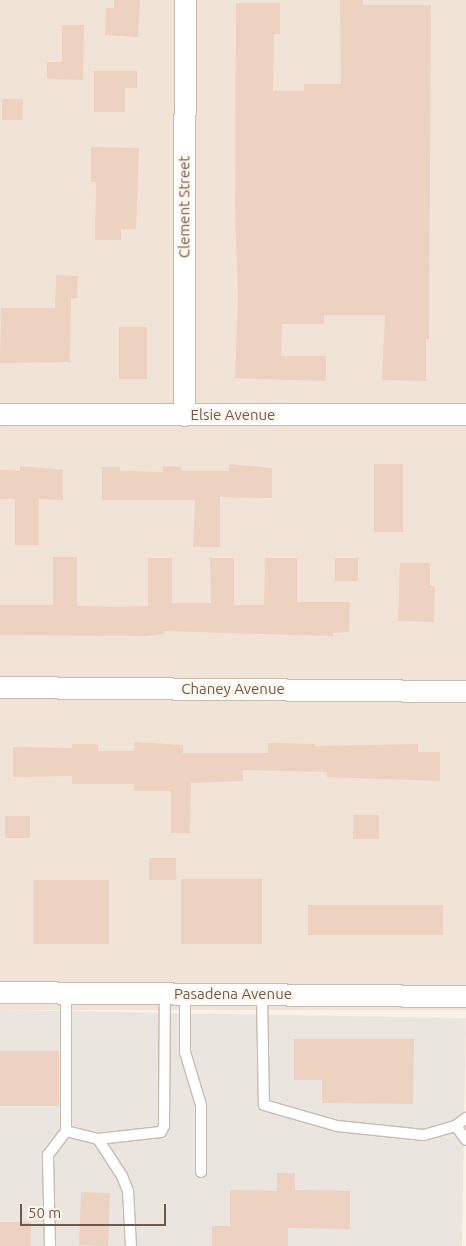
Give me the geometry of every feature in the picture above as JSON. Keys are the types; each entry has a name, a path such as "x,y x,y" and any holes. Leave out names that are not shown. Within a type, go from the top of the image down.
{"street":[{"name":"Clement Street","path":"184,415 185,0"},
{"name":"Elsie Avenue","path":"0,414 466,414"},
{"name":"Chaney Avenue","path":"0,687 466,691"},
{"name":"Pasadena Avenue","path":"0,992 466,996"}],"lane":[{"path":"50,1246 48,1155 66,1131 66,993"},
{"path":"66,1131 98,1139 161,1132 164,1126 175,993"},
{"path":"175,993 185,1052 201,1105 201,1172"},
{"path":"262,994 264,1105 337,1126 424,1135 456,1126 466,1118"},
{"path":"456,1126 466,1140"},
{"path":"98,1139 122,1176 128,1191 132,1246"}],"shaded area":[{"path":"0,0 466,0 466,1010 0,1010"},
{"path":"0,1010 466,1018 462,1246 0,1246"}],"building":[{"path":"114,0 140,0 138,37 105,35 106,8 114,8"},
{"path":"340,0 363,0 363,5 431,5 429,339 426,339 426,381 382,380 385,315 324,315 324,324 282,324 281,356 326,356 326,381 235,378 238,295 235,209 236,3 280,3 280,34 274,34 273,91 304,91 304,84 341,84"},
{"path":"62,25 84,25 83,80 47,79 47,62 62,62"},
{"path":"94,71 137,71 137,88 125,88 125,112 94,112"},
{"path":"2,99 23,99 23,120 2,120"},
{"path":"91,147 139,148 136,229 121,229 121,240 95,240 96,182 91,182"},
{"path":"56,275 78,276 77,298 71,298 70,362 0,363 1,308 55,308"},
{"path":"119,327 147,327 147,379 119,379"},
{"path":"229,464 272,468 272,498 220,497 220,547 193,547 195,500 102,500 102,467 120,467 120,471 163,472 163,466 182,467 182,471 229,471"},
{"path":"374,464 403,464 403,532 374,532"},
{"path":"20,466 63,470 63,500 39,499 39,545 15,545 15,499 0,499 0,470 20,471"},
{"path":"53,557 77,557 77,606 120,607 148,606 148,558 172,558 172,603 211,603 210,558 234,558 234,605 264,605 265,558 297,558 297,602 350,602 349,632 333,633 333,636 164,631 164,634 146,636 0,635 0,605 53,605"},
{"path":"335,558 358,558 358,581 335,581"},
{"path":"400,563 430,563 430,586 435,586 434,622 398,621"},
{"path":"134,742 183,745 183,753 268,753 268,743 315,744 315,746 418,744 418,752 440,752 440,781 327,777 327,772 243,770 243,781 191,783 190,833 171,833 171,791 134,791 134,784 72,784 72,776 13,777 13,747 72,748 72,744 98,744 98,751 134,751"},
{"path":"353,815 379,815 379,839 353,839"},
{"path":"5,816 30,816 30,838 5,838"},
{"path":"149,858 176,858 176,880 149,880"},
{"path":"181,879 262,879 262,944 181,944"},
{"path":"33,880 109,880 109,944 33,944"},
{"path":"308,905 443,905 443,935 308,935"},
{"path":"294,1039 414,1039 413,1104 322,1103 322,1080 294,1080"},
{"path":"0,1051 59,1051 59,1106 0,1106"},
{"path":"277,1173 295,1173 295,1190 350,1191 350,1229 288,1228 288,1246 212,1246 212,1226 230,1226 230,1190 277,1191"},
{"path":"81,1192 110,1193 108,1246 79,1245"},
{"path":"0,1222 31,1222 31,1246 0,1246"}]}
